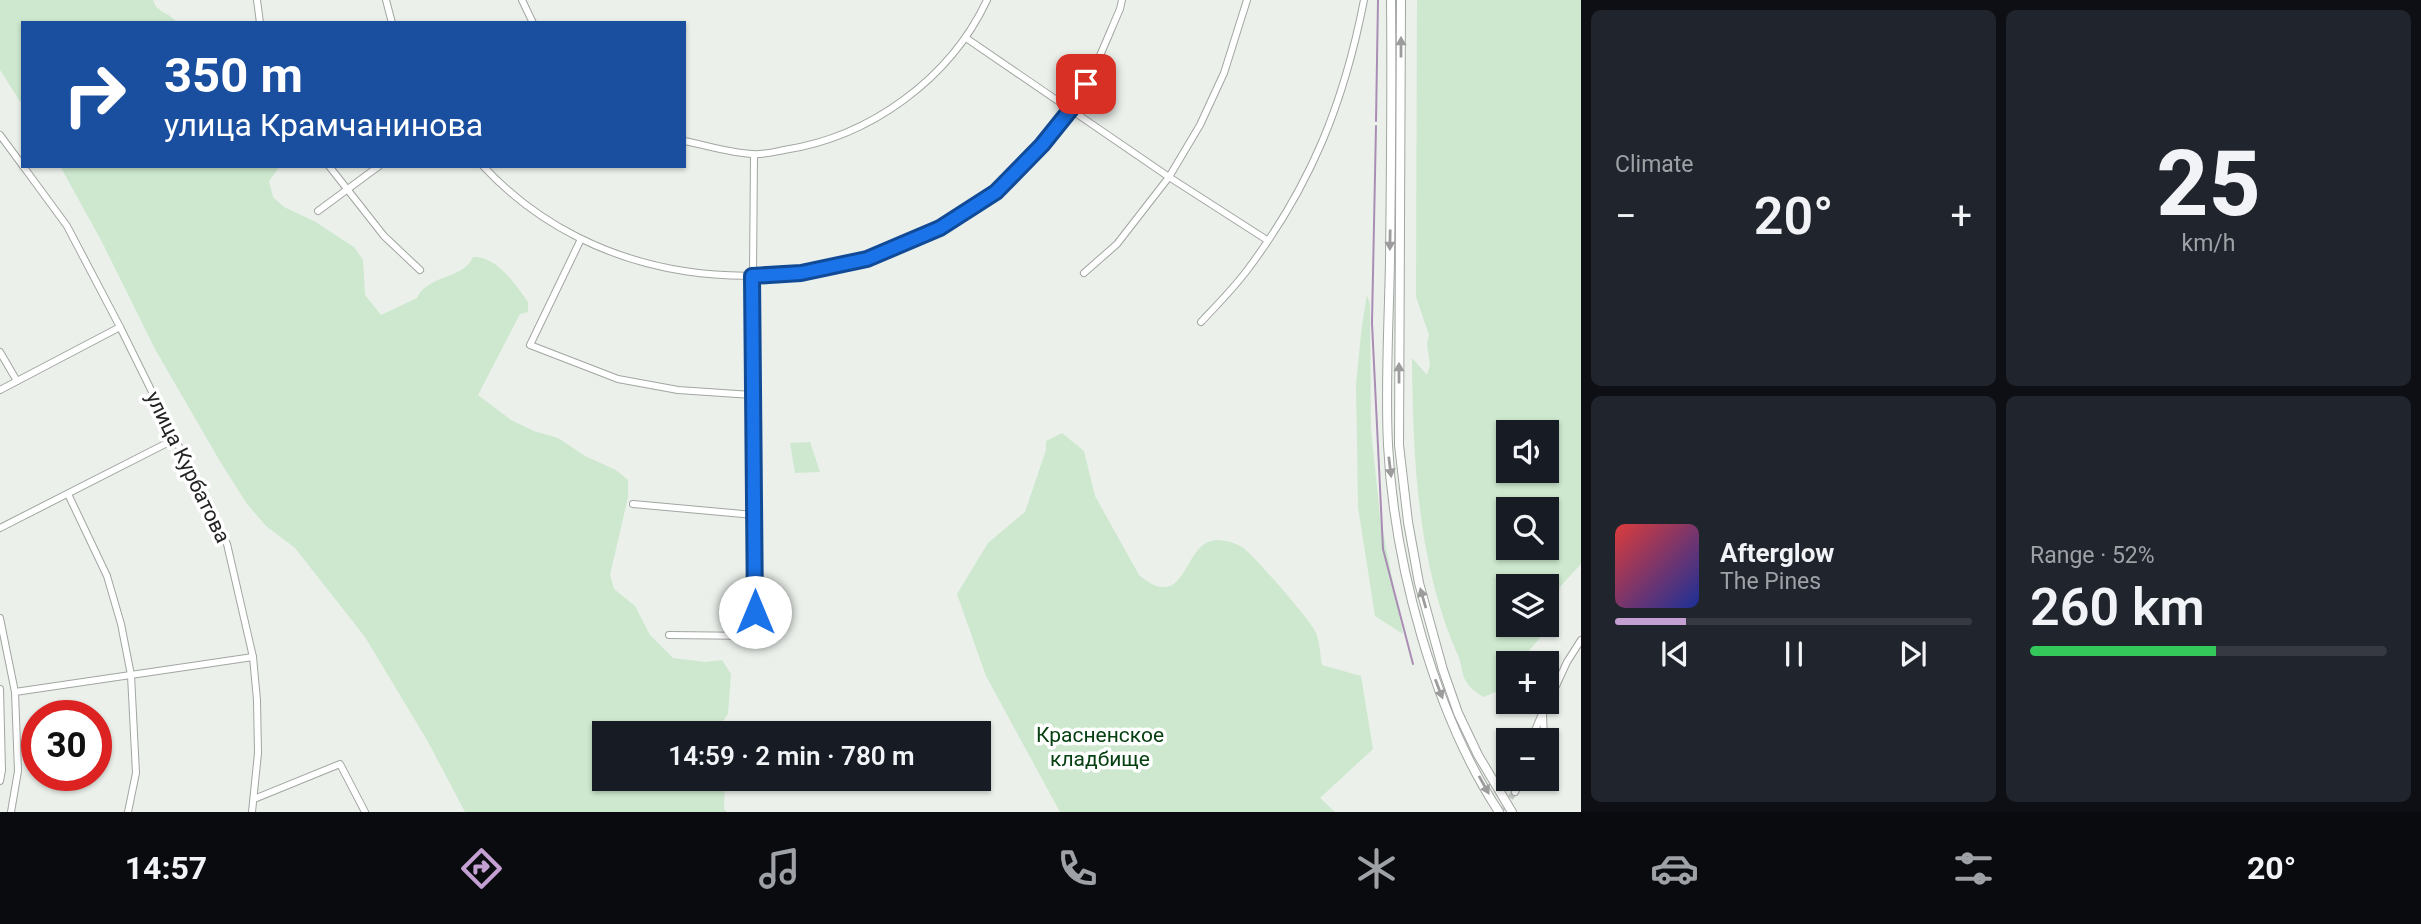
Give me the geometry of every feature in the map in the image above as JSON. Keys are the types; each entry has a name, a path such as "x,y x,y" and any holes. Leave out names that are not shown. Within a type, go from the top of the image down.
{"main road":[{"path":"1391,0 1388,446 1397,523 1408,586 1433,673 1469,758 1499,812"},
{"path":"1401,0 1399,445 1408,522 1419,583 1458,713 1478,755 1512,812"}],"street":[{"path":"257,0 260,21"},
{"path":"386,0 391,21"},
{"path":"522,0 532,21"},
{"path":"686,141 754,155 807,146 850,131 906,99 938,72 966,38 987,0"},
{"path":"485,168 502,187 551,222 581,239 651,265 695,273 752,276 801,273 867,259 940,228 996,192 1042,145 1071,109 1086,84 1122,0"},
{"path":"1084,273 1118,244 1168,177 1200,125 1224,73 1247,0"},
{"path":"1201,321 1249,269 1305,180 1327,133 1353,55 1364,0"},
{"path":"966,38 1168,177 1267,240"},
{"name":"улица Курбатова","path":"0,135 21,163"},
{"path":"669,635 755,636 752,395 754,155"},
{"name":"улица Курбатова","path":"24,168 67,226 227,544 253,657 258,753 252,812"},
{"path":"330,168 384,236 419,270"},
{"path":"318,211 376,168"},
{"path":"581,239 530,345 618,379 678,390 752,395"},
{"path":"0,390 120,327"},
{"path":"0,352 17,382"},
{"path":"0,528 175,439"},
{"path":"68,494 107,576 121,624 131,675 136,773 128,812"},
{"path":"633,504 754,515"},
{"path":"0,618 15,692 18,771 10,812"},
{"path":"1559,679 1581,640"},
{"path":"15,692 253,657"},
{"path":"0,689 0,781"},
{"path":"1537,728 1543,714"},
{"path":"1543,714 1544,728"},
{"path":"254,799 340,764 365,812"}],"green space":[{"path":"0,0 153,0 157,8 175,21 21,21 21,103 0,70"},
{"path":"1417,0 1581,0 1581,564 1559,588 1559,574 1496,574 1496,637 1540,638 1529,651 1496,651 1496,692 1483,697 1470,687 1464,678 1445,622 1434,586 1420,511 1412,358 1427,375 1430,365 1427,344 1429,335 1416,297"},
{"path":"61,168 279,168 269,181 273,197 284,207 314,221 354,247 363,260 365,295 381,315 417,298 429,285 462,270 473,257 490,261 505,272 528,302 528,312 520,314 478,395 511,420 558,438 585,456 616,470 628,480 628,497 610,575 614,589 635,606 650,635 673,658 705,662 722,660 731,674 728,714 723,721 592,721 592,791 725,791 724,809 727,812 465,812 427,740 365,637 295,548 266,526 247,504 155,349 102,242"},
{"path":"1367,295 1370,305 1371,429 1380,516 1403,634 1375,616 1358,507 1356,384"},
{"name":"Красненское кладбище","path":"1062,433 1084,451 1095,496 1139,575 1154,585 1166,587 1175,583 1202,546 1219,540 1239,545 1269,574 1312,627 1316,633 1322,665 1361,676 1373,749 1320,798 1335,812 1060,812 986,676 957,594 988,543 1025,512 1046,450 1046,441"},
{"path":"810,442 820,472 795,473 790,443"}],"waterway":[{"path":"1376,121 1378,0"},
{"path":"1376,126 1372,323 1383,549 1413,664"}],"tunnel":[{"path":"1499,812 1515,792"}],"route":[{"path":"755,612 752,276 801,273 867,259 940,228 996,192 1042,145 1071,109 1086,84"}]}
